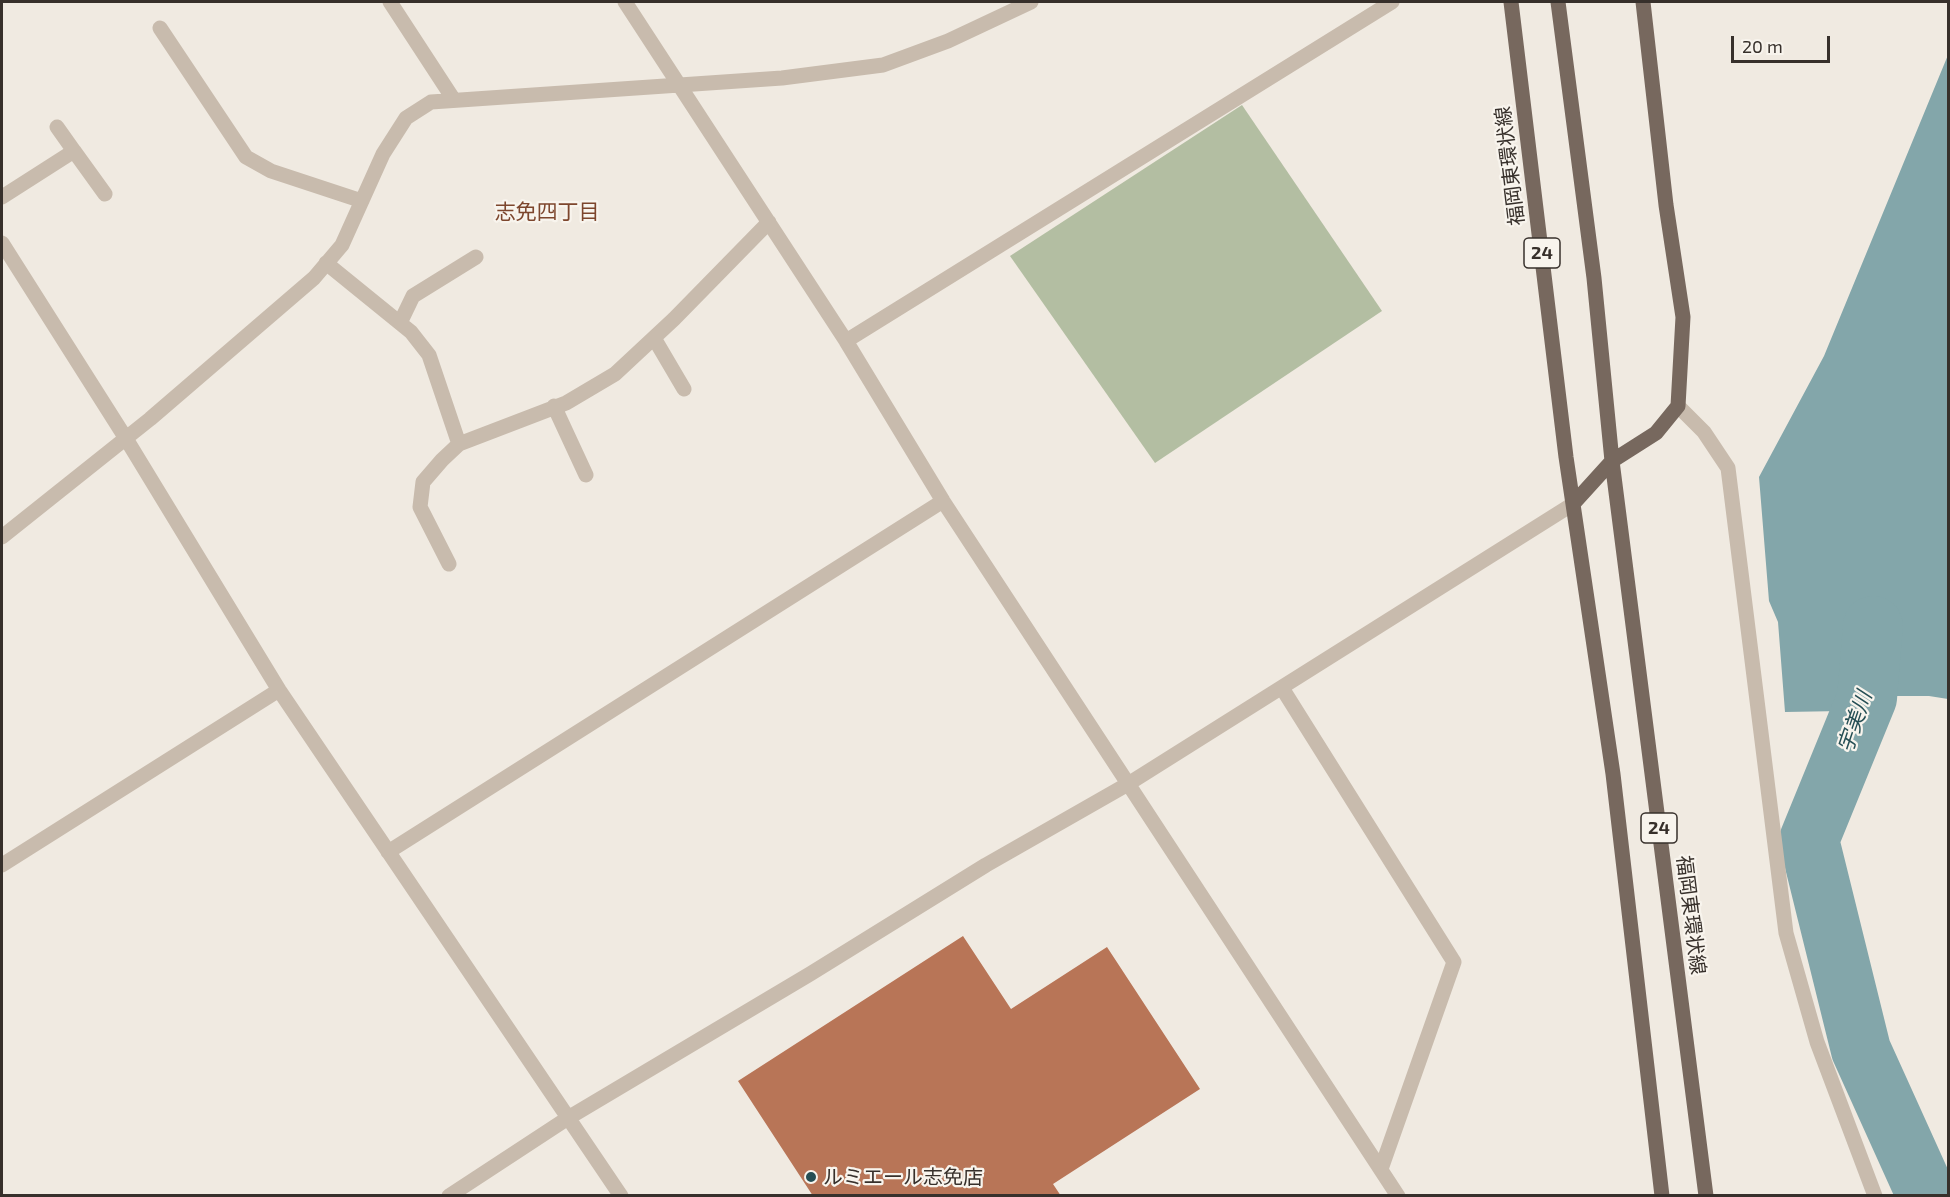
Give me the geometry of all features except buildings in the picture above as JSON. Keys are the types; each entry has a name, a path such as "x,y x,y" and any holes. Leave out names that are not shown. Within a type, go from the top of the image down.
{"main road":[{"name":"福岡東環状線","path":"1511,2 1573,504 1613,774 1662,1196"},
{"name":"福岡東環状線","path":"1558,2 1592,266 1612,461 1706,1196"},
{"path":"1573,504 1612,461 1656,433 1678,406 1683,317 1666,205 1642,2"}],"street":[{"path":"390,2 454,100"},
{"path":"625,2 846,341 943,501 1398,1196"},
{"path":"2,537 150,418 314,278 342,245 384,154 406,118 431,102 782,78 883,65 948,41 1031,2"},
{"path":"846,341 1392,2"},
{"path":"159,28 246,157 271,171 362,201"},
{"path":"57,127 105,194"},
{"path":"2,197 74,151"},
{"path":"449,564 420,507 423,482 459,444 554,406 615,374 769,222"},
{"path":"2,243 125,437 279,690 621,1196"},
{"path":"400,323 412,296 476,257"},
{"path":"326,263 400,323 429,355 459,444"},
{"path":"654,338 684,389"},
{"path":"554,406 586,475"},
{"path":"1678,406 1704,432 1728,468 1786,933 1817,1041 1875,1196"},
{"path":"388,852 943,501"},
{"path":"449,1196 568,1118 810,974 986,865 1128,784 1573,504"},
{"path":"1282,688 1454,962 1380,1169"},
{"path":"2,866 279,690"}],"green space":[{"path":"1242,105 1382,311 1155,463 1010,256"}],"water":[{"path":"1948,55 1948,699 1929,696 1891,696 1880,703 1842,711 1785,712 1778,622 1769,601 1759,477 1824,356"}],"waterway":[{"name":"宇美川","path":"1873,626 1867,698 1809,840 1861,1050 1927,1196"}],"place":[{"name":"ルミエール志免店","path":"811,1177"}],"district":[{"name":"志免四丁目","path":"547,212"}]}
